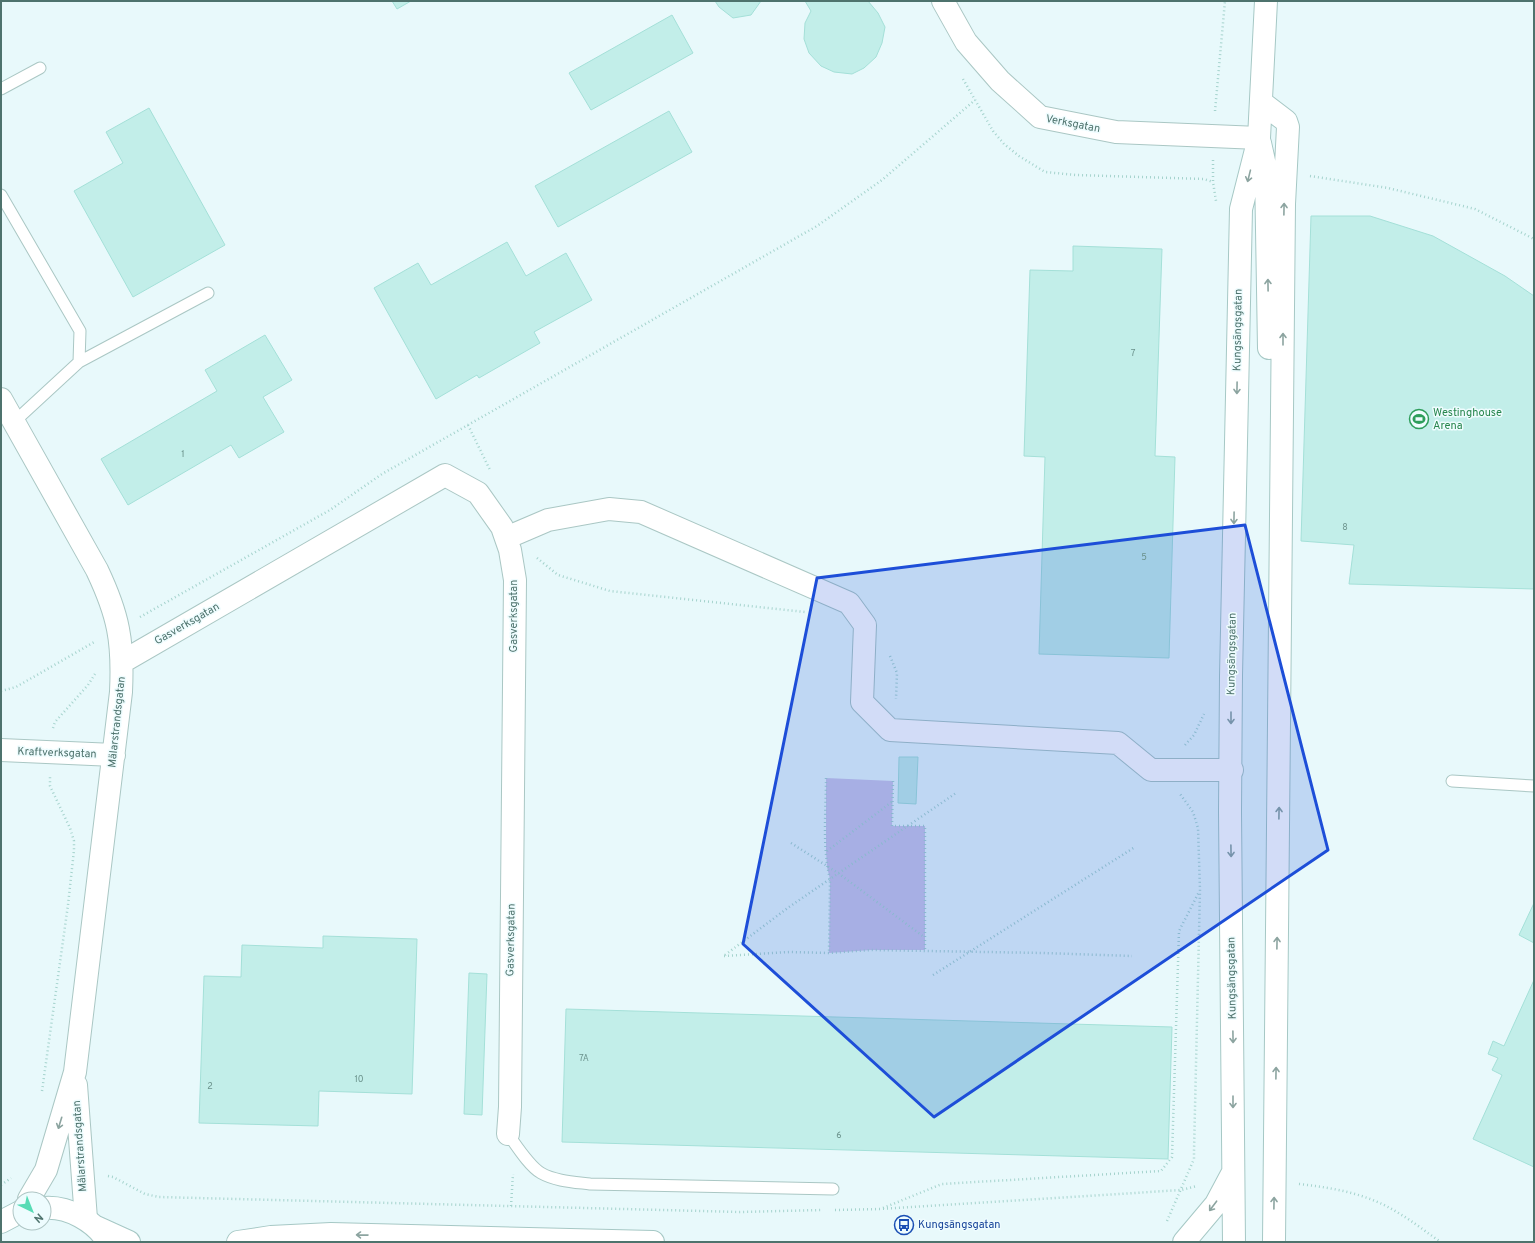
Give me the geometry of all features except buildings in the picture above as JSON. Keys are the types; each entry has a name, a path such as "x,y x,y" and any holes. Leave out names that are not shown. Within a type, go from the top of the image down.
{"street":[{"name":"Verksgatan","path":"943,1 966,42 1000,81 1040,117 1116,132 1259,138"},
{"name":"Kungsängsgatan","path":"1234,1242 1232,1172 1233,1063 1230,812 1232,770 1231,668 1241,209 1259,138 1266,1"},
{"name":"Kungsängsgatan","path":"1260,102 1288,124 1284,204 1274,1242"},
{"name":"Kungsängsgatan","path":"1259,138 1266,170 1269,359 1283,420"},
{"name":"Mälarstrandsgatan","path":"1,399 97,570 108,595 118,629 122,662 121,692 114,755 75,1072 46,1170 34,1191"},
{"name":"Gasverksgatan","path":"122,662 445,475 478,493 502,527 513,535 510,550 515,580 510,1107 508,1134"},
{"path":"513,535 548,520 609,509 640,512 849,603 865,625 862,702 890,730 1118,743 1152,770 1232,770"},
{"name":"Kraftverksgatan","path":"1,750 114,755"},
{"name":"Mälarstrandsgatan","path":"75,1072 82,1174 96,1229"},
{"name":"Kungsängsgatan","path":"1184,1242 1216,1204 1232,1172"},
{"path":"52,1209 72,1213 96,1229 129,1242"},
{"path":"238,1242 271,1237 332,1234 653,1242"}],"lane":[{"path":"1,89 40,68"},
{"path":"1,195 80,331 79,362"},
{"path":"14,422 79,362 208,293"},
{"path":"1452,781 1534,786"},
{"path":"508,1134 524,1156 540,1172 560,1179 590,1184 833,1189"}],"path":[{"path":"1217,84 1225,1"},
{"path":"1,691 16,687 330,510 382,474 817,226 882,180 975,100 993,131 1004,144 1019,156 1045,172 1076,175 1204,179 1213,182"},
{"path":"1286,173 1388,188 1475,209 1534,239"},
{"path":"468,426 492,475"},
{"path":"513,535 532,554 558,575 610,590 807,613"},
{"path":"865,628 882,636 898,673 894,730"},
{"path":"41,1093 68,905 74,850 74,841 70,828 50,786 53,729 55,722 88,685 97,669"},
{"path":"1165,1225 1194,1159 1200,890 1198,828 1193,812 1180,796 1182,749 1194,735 1204,715"},
{"path":"826,778 826,851 830,879 830,953"},
{"path":"893,781 892,826 925,826 925,950"},
{"path":"956,793 789,907 724,956 790,952 830,953 871,950 925,950 1132,956"},
{"path":"826,851 893,801"},
{"path":"791,843 838,873 925,937"},
{"path":"933,975 1135,847"},
{"path":"881,1209 942,1184 1161,1171 1172,1157 1179,931 1200,890"},
{"path":"511,1206 514,1172 524,1156"},
{"path":"1,1185 25,1167 46,1170"},
{"path":"82,1174 113,1177 145,1194 159,1197 740,1212 826,1210"},
{"path":"1298,1184 1333,1188 1372,1200 1399,1213 1441,1242"},
{"path":"834,1210 881,1209 1181,1190 1201,1185"}],"highlighted area":[{"path":"1245,525 1328,850 934,1117 743,944 817,578"}],"shaded area":[{"path":"826,778 893,781 892,826 925,826 925,950 871,950 829,953 830,879 827,867 826,851"}],"place":[{"name":"Westinghouse Arena","path":"1419,419"},
{"name":"Kungsängsgatan","path":"904,1225"}]}
